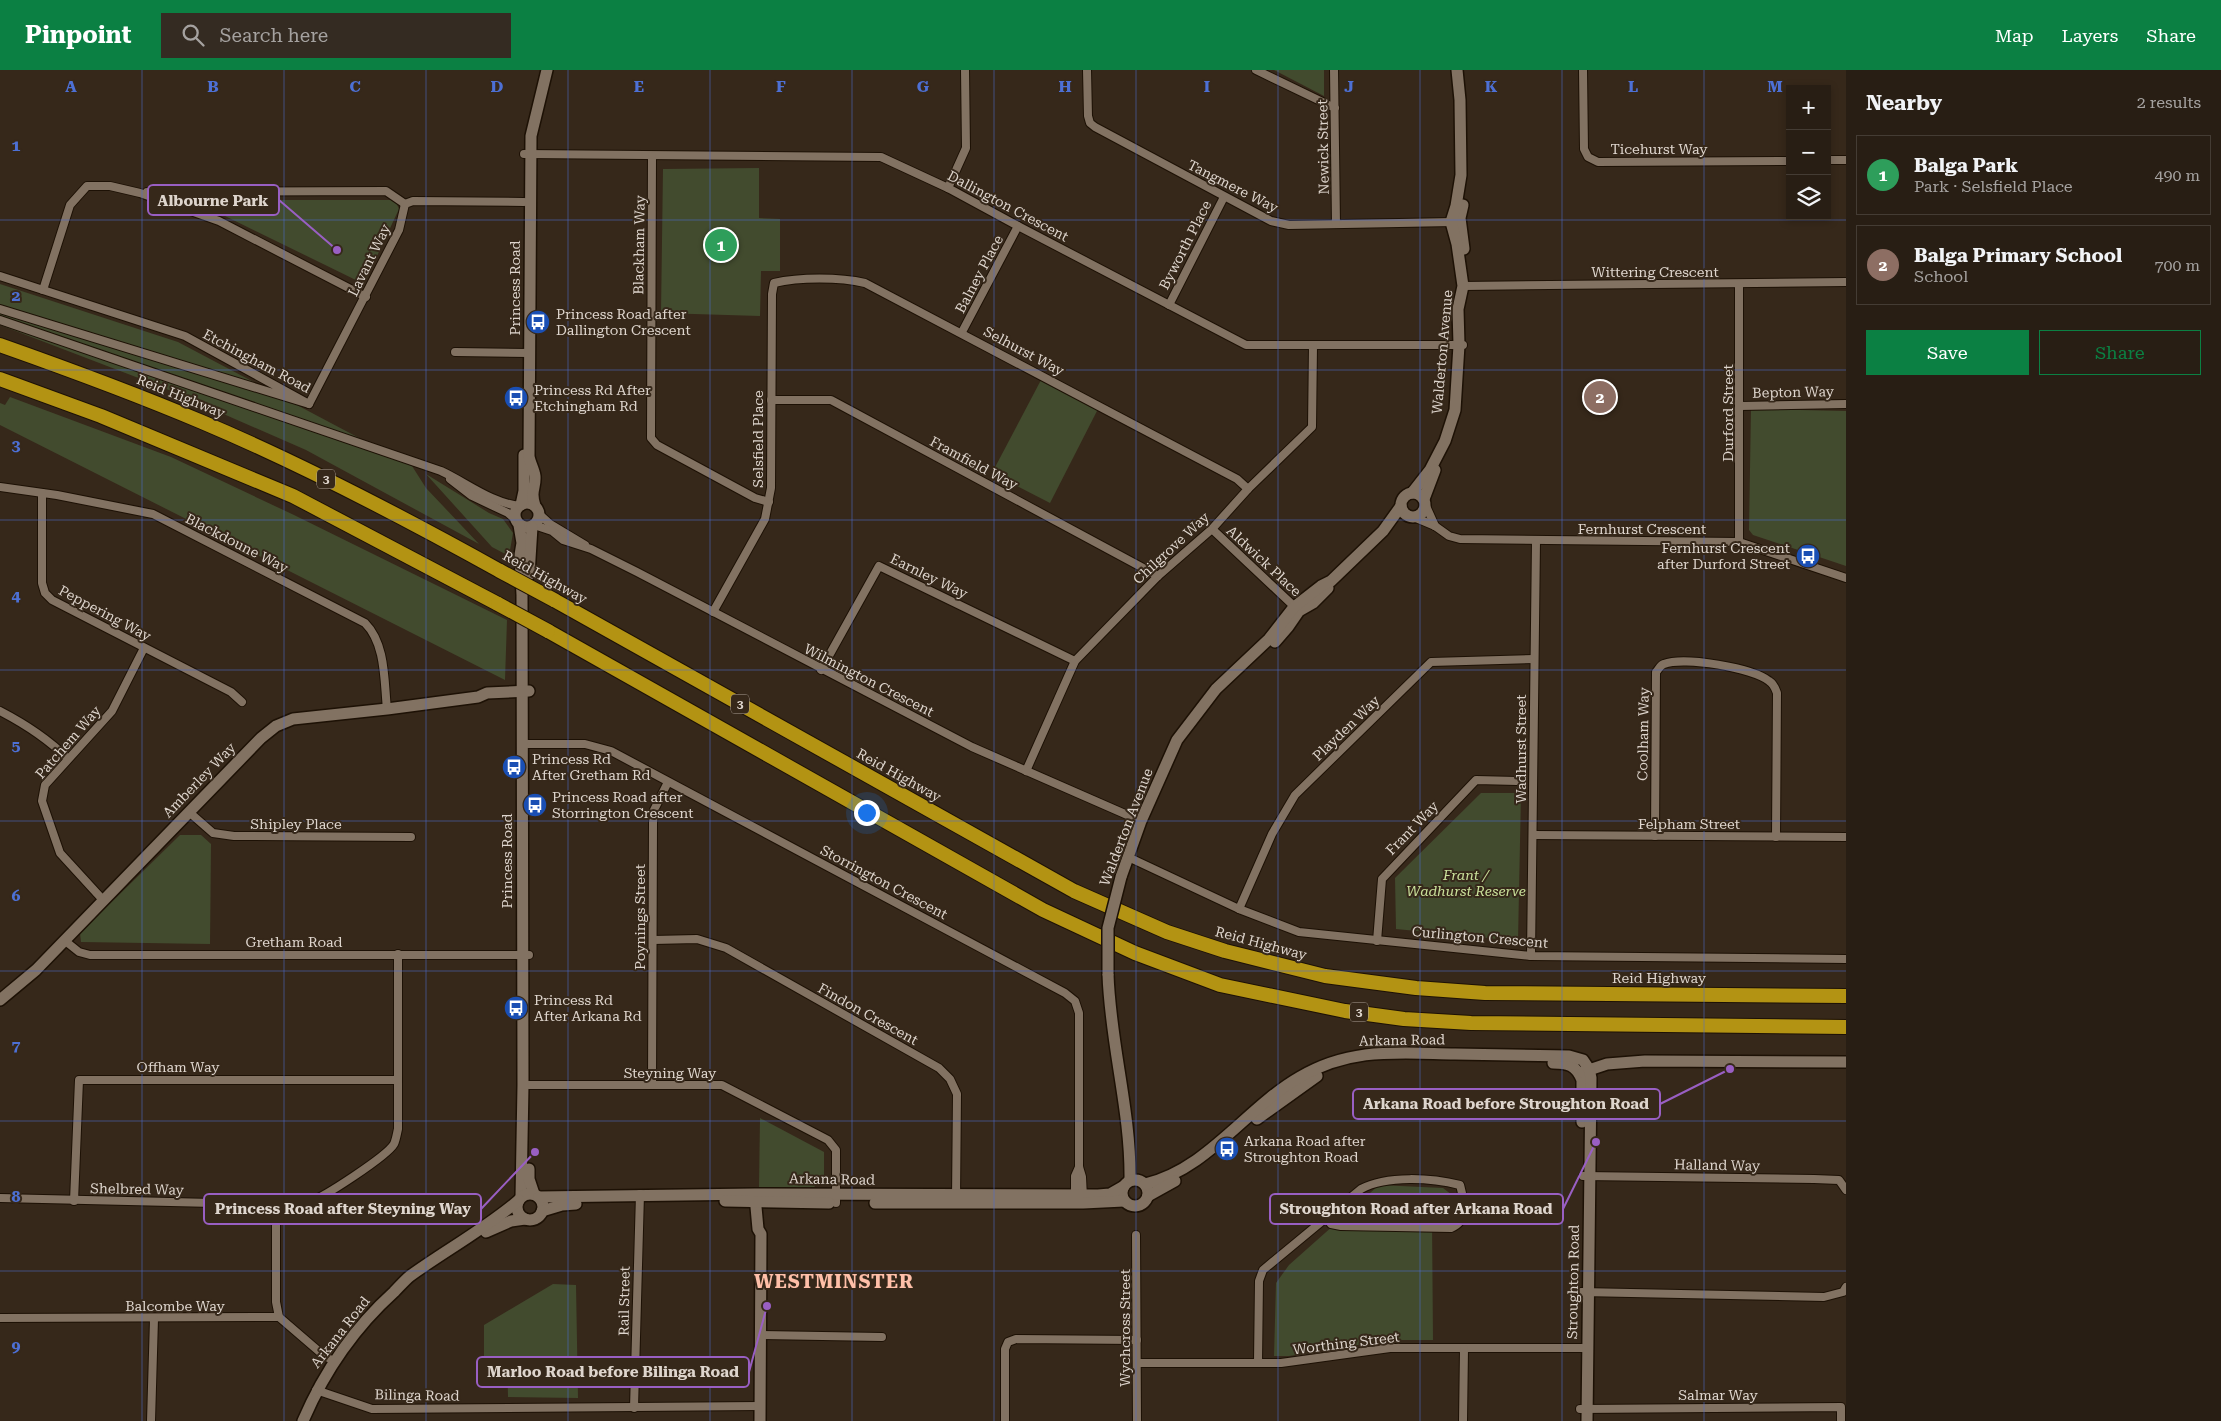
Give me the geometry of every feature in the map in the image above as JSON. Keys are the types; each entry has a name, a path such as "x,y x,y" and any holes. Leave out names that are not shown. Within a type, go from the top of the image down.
{"highway":[{"name":"Reid Highway","path":"0,345 111,385 203,422 318,475 416,524 1074,890 1158,928 1225,952 1325,976 1416,988 1485,993 1846,996"},
{"name":"3","path":"0,380 164,441 293,496 548,631 1043,910 1136,953 1220,985 1345,1010 1404,1019 1471,1023 1846,1027"}],"street":[{"name":"Princess Road","path":"520,506 524,491 527,353 526,127 538,70"},
{"name":"Princess Road","path":"537,510 532,494 535,475 529,456 524,202 527,154 547,70"},
{"path":"948,188 966,148 965,70"},
{"name":"Tangmere Way","path":"1086,70 1088,116 1090,123 1095,127 1224,197 1280,224 1456,222"},
{"path":"1256,70 1334,108"},
{"name":"Newick Street","path":"1334,70 1336,224"},
{"name":"Walderton Avenue","path":"1412,493 1430,470 1445,441 1455,410 1466,286 1456,222 1465,194 1464,182 1460,175 1460,94 1457,70"},
{"name":"Walderton Avenue","path":"1460,94 1464,70"},
{"name":"Ticehurst Way","path":"1583,70 1584,149 1588,157 1598,162 1786,160"},
{"name":"Dallington Crescent","path":"527,154 882,157 948,188 1246,345 1461,345"},
{"name":"Blackham Way","path":"652,156 651,438 657,445 755,498 769,502"},
{"path":"1831,160 1846,160"},
{"path":"43,290 70,205 87,186 110,186 140,192 219,221 366,297"},
{"path":"140,192 386,191 405,204 413,201 524,202"},
{"name":"Byworth Place","path":"1169,305 1224,197"},
{"name":"Lavant Way","path":"309,404 400,230 405,204"},
{"name":"Balney Place","path":"962,332 1018,226"},
{"name":"Etchingham Road","path":"0,276 185,336 309,404"},
{"name":"Selhurst Way","path":"774,283 788,280 852,280 865,283 962,332 1237,479 1248,489"},
{"name":"Wittering Crescent","path":"1466,286 1846,282"},
{"name":"Selsfield Place","path":"713,612 765,520 769,502 771,488 772,294 774,283"},
{"name":"Durford Street","path":"1739,284 1739,542"},
{"name":"Etchingham Road","path":"0,309 309,404"},
{"path":"0,320 441,471 464,482 479,493 508,504 520,506 528,503 537,510 539,519 533,526 525,528 508,513 472,496 441,471"},
{"name":"Walderton Avenue","path":"1425,503 1432,476 1456,424 1463,390 1461,345"},
{"name":"Chilgrove Way","path":"1026,771 1075,661 1158,576 1212,529 1248,489 1312,427 1313,346"},
{"path":"455,352 527,353"},
{"name":"Framfield Way","path":"771,400 832,400 1158,576"},
{"name":"Bepton Way","path":"1740,406 1846,404"},
{"name":"Blackdoune Way","path":"0,487 153,514 365,623 375,633 379,645 387,709"},
{"name":"Peppering Way","path":"42,493 42,583 45,593 52,600 231,692 242,702"},
{"path":"1425,503 1423,514 1408,514 1404,498 1412,493 1421,496 1425,503 1435,526"},
{"path":"518,522 516,511 520,506"},
{"name":"Wilmington Crescent","path":"537,510 550,524 575,537 591,549"},
{"name":"Walderton Avenue","path":"1135,1183 1112,1036 1108,974 1108,928 1121,877 1141,821 1177,740 1208,703 1219,686 1249,662 1297,609 1321,586 1331,581 1383,531 1408,514"},
{"name":"Fernhurst Crescent","path":"1408,514 1435,526 1449,536 1460,539 1739,542 1846,578"},
{"name":"Princess Road","path":"518,522 522,543 520,555 526,744 529,1179 536,1196"},
{"name":"Princess Road","path":"525,695 530,548 533,526"},
{"name":"Wilmington Crescent","path":"533,526 552,532 563,540 591,549 972,747 1141,821"},
{"name":"Aldwick Place","path":"1212,529 1297,609"},
{"name":"Wadhurst Street","path":"1532,956 1536,541"},
{"name":"Earnley Way","path":"821,670 878,566 1075,661"},
{"name":"Patchem Way","path":"103,900 60,853 42,801 45,784 112,711 144,648"},
{"name":"Playden Way","path":"1240,909 1272,834 1295,794 1431,662 1534,659"},
{"name":"Coolham Way","path":"1655,836 1656,672 1662,665 1671,662 1698,661 1723,665 1768,679 1774,685 1777,694 1776,837"},
{"name":"Amberley Way","path":"1,997 36,970 261,738 276,726 293,719 314,715 387,709 478,697 487,693 525,695"},
{"path":"0,711 20,721 50,741 67,758"},
{"name":"Storrington Crescent","path":"526,744 586,744 604,748 1050,984 1075,1001 1079,1013 1079,1167 1075,1176 1079,1199"},
{"name":"Frant Way","path":"1377,941 1382,878 1476,780 1517,780"},
{"name":"Poynings Street","path":"652,1086 653,823 654,810 668,782"},
{"name":"Shipley Place","path":"189,812 212,833 234,836 410,837"},
{"name":"Felpham Street","path":"1533,835 1846,837"},
{"name":"Curlington Crescent","path":"1128,856 1240,909 1299,932 1532,956 1846,959"},
{"name":"Findon Crescent","path":"653,940 697,939 726,948 939,1068 950,1079 957,1094 956,1198"},
{"name":"Gretham Road","path":"64,940 79,952 90,955 526,955"},
{"name":"Shelbred Way","path":"0,1198 260,1204 276,1208 309,1202 328,1193 394,1144 398,1129 398,954"},
{"name":"Arkana Road","path":"1079,1199 1110,1194 1135,1183 1163,1180 1194,1161 1288,1085 1333,1061 1360,1054 1380,1053 1582,1067 1614,1058 1636,1058 1645,1061 1846,1062"},
{"name":"Arkana Road","path":"1148,1196 1184,1176 1293,1092 1331,1069 1376,1060 1564,1063 1582,1067"},
{"name":"Stroughton Road","path":"1582,1067 1586,1176 1584,1409 1587,1421"},
{"name":"Offham Way","path":"74,1201 79,1080 398,1080"},
{"name":"Princess Road","path":"520,1198 527,1085"},
{"name":"Steyning Way","path":"527,1085 722,1086 828,1140 836,1150 836,1199"},
{"name":"Halland Way","path":"1586,1176 1814,1178 1839,1180 1846,1190"},
{"path":"1258,1362 1259,1281 1263,1270 1361,1189 1372,1183 1384,1180 1441,1180 1460,1185 1464,1201 1463,1218 1459,1224 1451,1228 1341,1226 1331,1224 1326,1218"},
{"path":"1135,1183 1148,1191 1148,1196 1144,1203 1137,1206 1130,1205 1124,1201 1122,1191 1135,1183"},
{"path":"525,1194 536,1196 542,1201 542,1212 535,1218 525,1218 517,1210 520,1198 525,1194"},
{"name":"Arkana Road","path":"536,1196 1079,1199 1124,1201"},
{"name":"Arkana Road","path":"542,1212 562,1205 640,1197"},
{"name":"Rail Street","path":"634,1408 640,1197"},
{"name":"Arkana Road","path":"303,1421 316,1390 333,1361 378,1306 409,1277 502,1215 520,1198"},
{"path":"760,1198 760,1421"},
{"path":"276,1208 276,1302 279,1317 322,1354 333,1361"},
{"name":"Arkana Road","path":"466,1240 511,1221 525,1218"},
{"name":"Wychcross Street","path":"1136,1235 1137,1421"},
{"path":"1585,1292 1824,1297 1843,1292 1846,1287"},
{"name":"Balcombe Way","path":"0,1318 279,1317"},
{"path":"151,1421 154,1318"},
{"path":"760,1335 882,1337"},
{"path":"1005,1421 1006,1349 1008,1342 1016,1339 1137,1340"},
{"name":"Worthing Street","path":"1137,1363 1281,1363 1390,1348 1584,1348"},
{"path":"1463,1421 1464,1349"},
{"name":"Bilinga Road","path":"316,1390 372,1408 760,1406"},
{"name":"Salmar Way","path":"1584,1409 1841,1407 1841,1421"},
{"name":"Stroughton Road","path":"1580,1421 1584,1409"}],"green space":[{"path":"1274,70 1324,70 1324,96"},
{"path":"759,168 759,218 780,219 780,271 761,271 760,316 661,313 663,169"},
{"path":"184,200 395,200 399,209 364,284 225,216"},
{"path":"0,284 178,342 412,466 426,488 479,544 306,450 162,387 0,325"},
{"path":"1041,380 1098,409 1050,503 992,473"},
{"path":"10,397 171,457 294,515 507,620 505,680 0,425 0,403 5,405"},
{"path":"1751,409 1846,411 1846,566 1753,535 1749,530"},
{"path":"426,474 489,513 503,519 513,533 509,556 492,547"},
{"name":"Frant / Wadhurst Reserve","path":"1481,793 1521,793 1518,941 1396,929 1395,878"},
{"path":"180,835 201,835 211,844 210,944 81,942 80,933"},
{"path":"760,1118 824,1152 824,1179 814,1187 759,1188"},
{"path":"1379,1185 1443,1188 1456,1198 1456,1214 1449,1219 1432,1219 1433,1340 1389,1340 1289,1356 1274,1356 1276,1283 1289,1265"},
{"path":"553,1284 576,1285 578,1398 508,1397 507,1357 484,1357 484,1325"}],"place":[{"name":"Balga Park","path":"721,245"},
{"name":"Albourne Park","path":"337,250"},
{"name":"Princess Road after Dallington Crescent","path":"538,322"},
{"name":"Balga Primary School","path":"1600,397"},
{"name":"Princess Rd After Etchingham Rd","path":"516,398"},
{"name":"Fernhurst Crescent after Durford Street","path":"1808,556"},
{"name":"Princess Rd After Gretham Rd","path":"514,767"},
{"name":"Princess Road after Storrington Crescent","path":"535,805"},
{"name":"Princess Rd After Arkana Rd","path":"516,1008"},
{"name":"Arkana Road before Stroughton Road","path":"1730,1069"},
{"name":"Stroughton Road after Arkana Road","path":"1596,1142"},
{"name":"Arkana Road after Stroughton Road","path":"1227,1149"},
{"name":"Princess Road after Steyning Way","path":"535,1152"},
{"name":"Marloo Road before Bilinga Road","path":"767,1306"}],"district":[{"name":"WESTMINSTER","path":"834,1281"}]}
